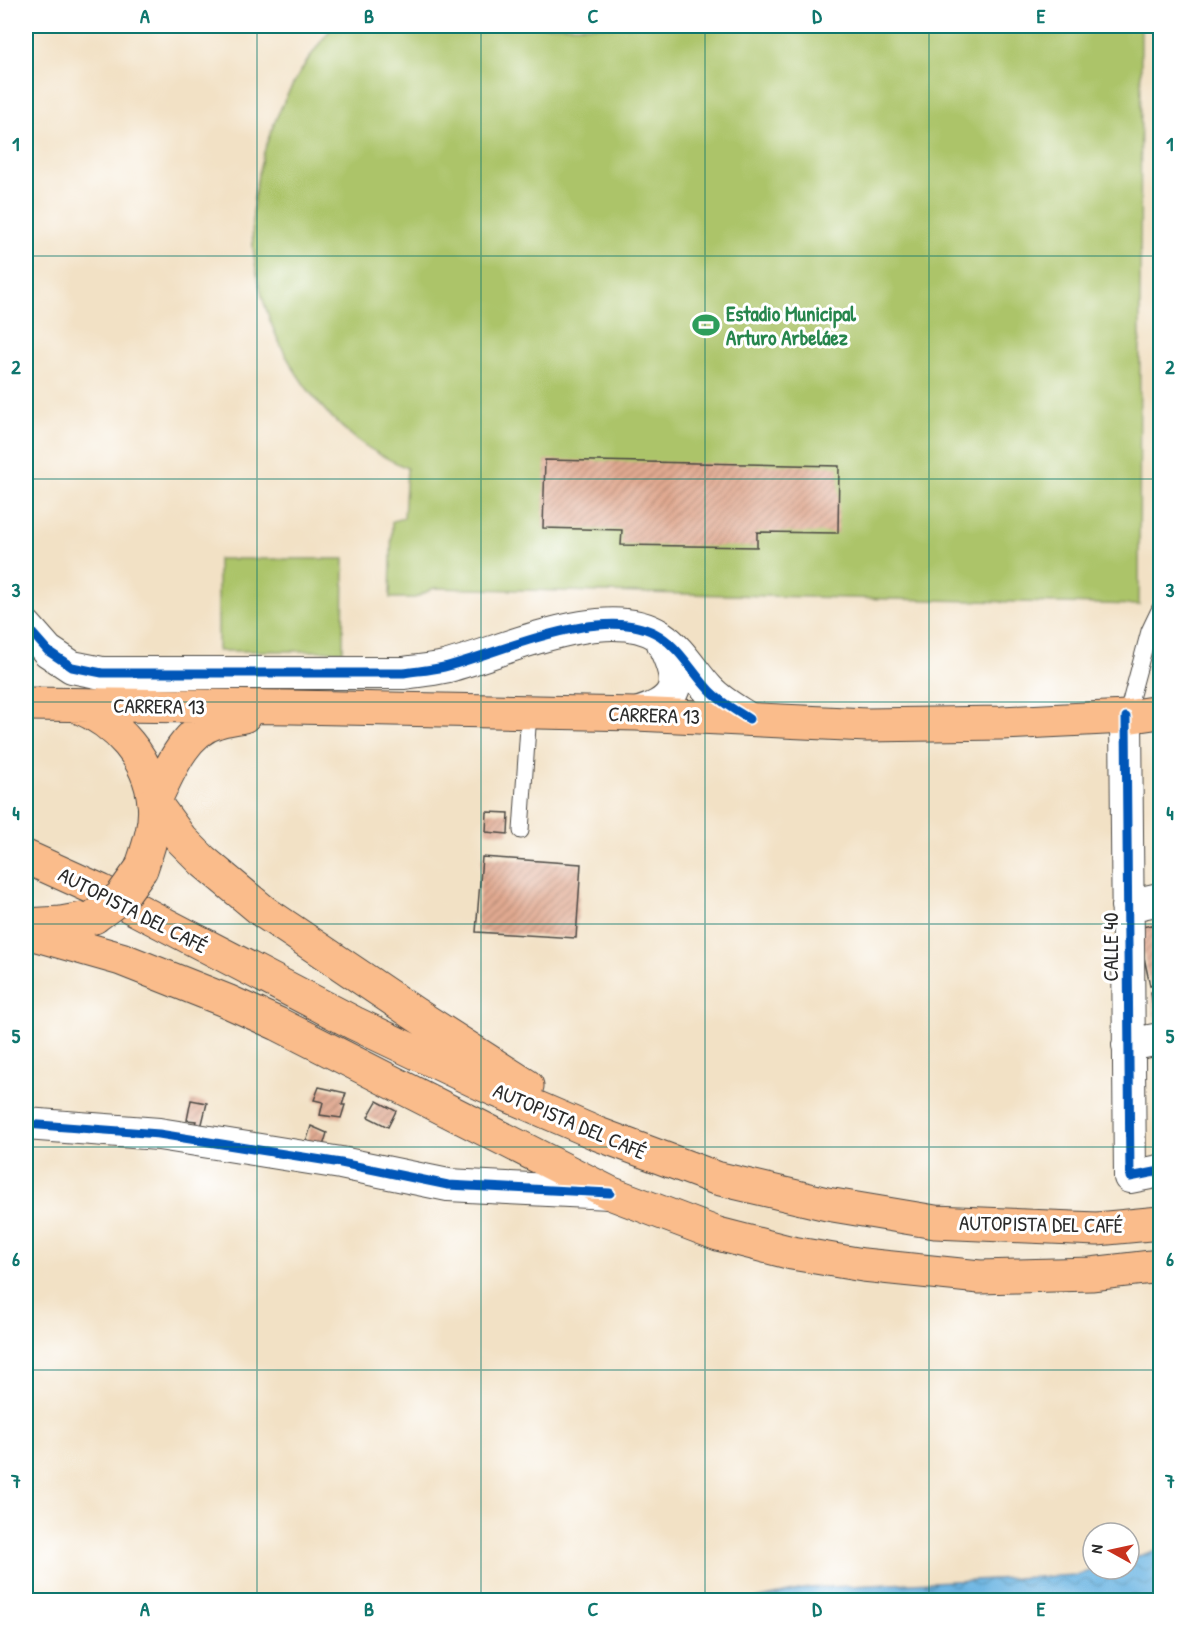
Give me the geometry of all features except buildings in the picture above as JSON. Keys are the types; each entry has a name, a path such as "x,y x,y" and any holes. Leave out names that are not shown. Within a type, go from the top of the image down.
{"main road":[{"name":"CARRERA 13","path":"26,704 636,714 867,725 1002,723 1126,717 1161,712"},
{"path":"26,925 61,923 94,916 122,897 141,869 152,836 154,802 146,774 134,749 115,728 93,713 72,705"},
{"name":"CARRERA 13","path":"154,802 180,752 193,735 214,722 292,707"},
{"path":"154,802 182,839 203,861 264,912 598,1134"},
{"name":"AUTOPISTA DEL CAFÉ","path":"26,857 101,891 354,1023 482,1084 598,1134 662,1159 726,1180 827,1204 935,1222 1097,1229 1161,1222"},
{"name":"AUTOPISTA DEL CAFÉ","path":"26,932 120,959 227,1000 610,1193 718,1234 792,1252 863,1265 980,1277 1091,1274 1161,1266"}],"street":[{"path":"26,626 48,651 72,667 102,673 404,673 443,668 573,628 604,624 634,624 659,635 679,652 709,690 749,719"},
{"path":"636,714 656,708 670,697 676,681 672,662 659,635"},
{"name":"CALLE 40","path":"1126,717 1130,1177 1161,1171"},
{"path":"1127,906 1161,899"},
{"path":"1128,1045 1161,1039"},
{"path":"26,1124 159,1134 341,1163 448,1185 610,1193"}],"lane":[{"path":"1126,717 1149,630 1161,608"},
{"path":"520,831 529,712"}],"green space":[{"name":"Estadio Municipal Arturo Arbeláez","path":"333,26 1141,26 1139,605 434,588 415,598 390,598 392,521 404,518 407,468 380,455 356,439 329,414 305,385 285,354 270,320 259,285 253,248 253,212 258,175 270,135 297,78"},
{"path":"218,559 344,559 343,651 218,651"}],"water":[{"path":"1160,1549 1160,1600 751,1600 808,1588 1081,1574 1081,1581 1141,1581 1141,1555"}],"cycle path":[{"path":"26,626 48,651 72,667 102,673 404,673 444,667 554,633 583,627 612,624 638,627 660,636 680,654 713,694 749,719"},
{"path":"1126,717 1130,1177 1160,1171"},
{"path":"26,1124 159,1134 341,1163 448,1185 610,1193"}],"place":[{"name":"Estadio Municipal Arturo Arbeláez","path":"706,325"}]}
